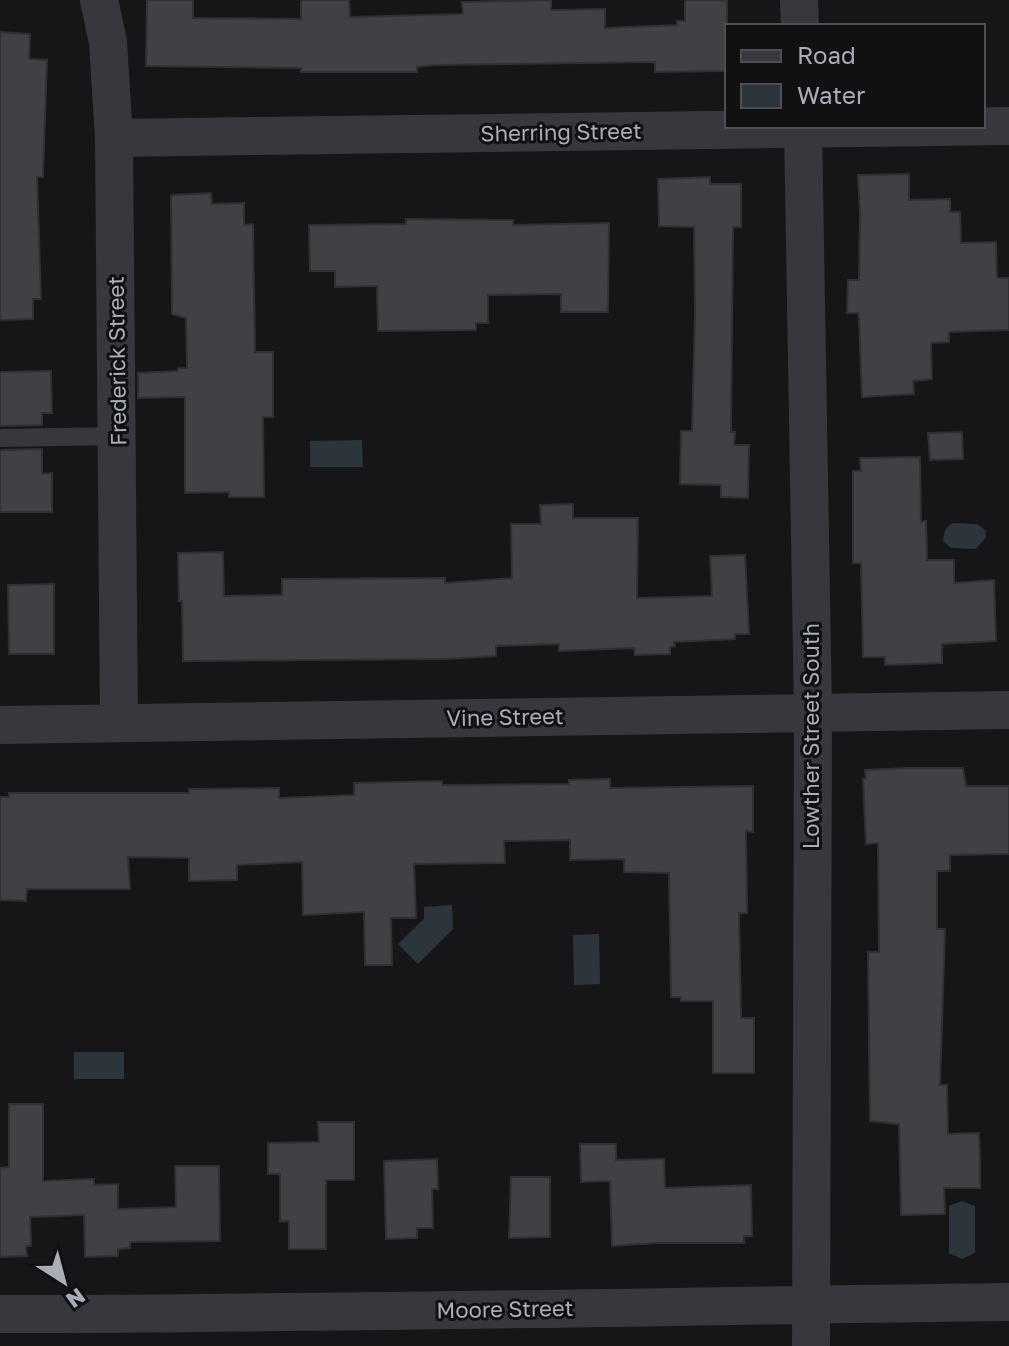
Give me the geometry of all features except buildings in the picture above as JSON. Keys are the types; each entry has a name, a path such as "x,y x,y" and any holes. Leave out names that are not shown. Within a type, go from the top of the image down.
{"street":[{"name":"Frederick Street","path":"99,0 108,42 114,138 119,723"},
{"path":"799,0 800,24"},
{"name":"Sherring Street","path":"985,126 1009,126"},
{"name":"Sherring Street","path":"114,138 803,128"},
{"name":"Lowther Street South","path":"803,128 813,713 811,1346"},
{"name":"Vine Street","path":"0,725 1009,710"},
{"name":"Moore Street","path":"0,1314 265,1314 1009,1302"}],"lane":[{"path":"0,438 118,436"}],"water":[{"path":"362,440 363,467 310,467 310,441"},
{"path":"952,523 977,524 985,530 986,537 976,549 951,548 943,541 945,530"},
{"path":"452,905 453,929 418,964 398,944 424,919 424,907"},
{"path":"599,934 600,984 574,985 573,935"},
{"path":"74,1052 124,1052 124,1079 74,1079"},
{"path":"962,1201 975,1206 975,1253 962,1259 949,1253 949,1206"}]}
